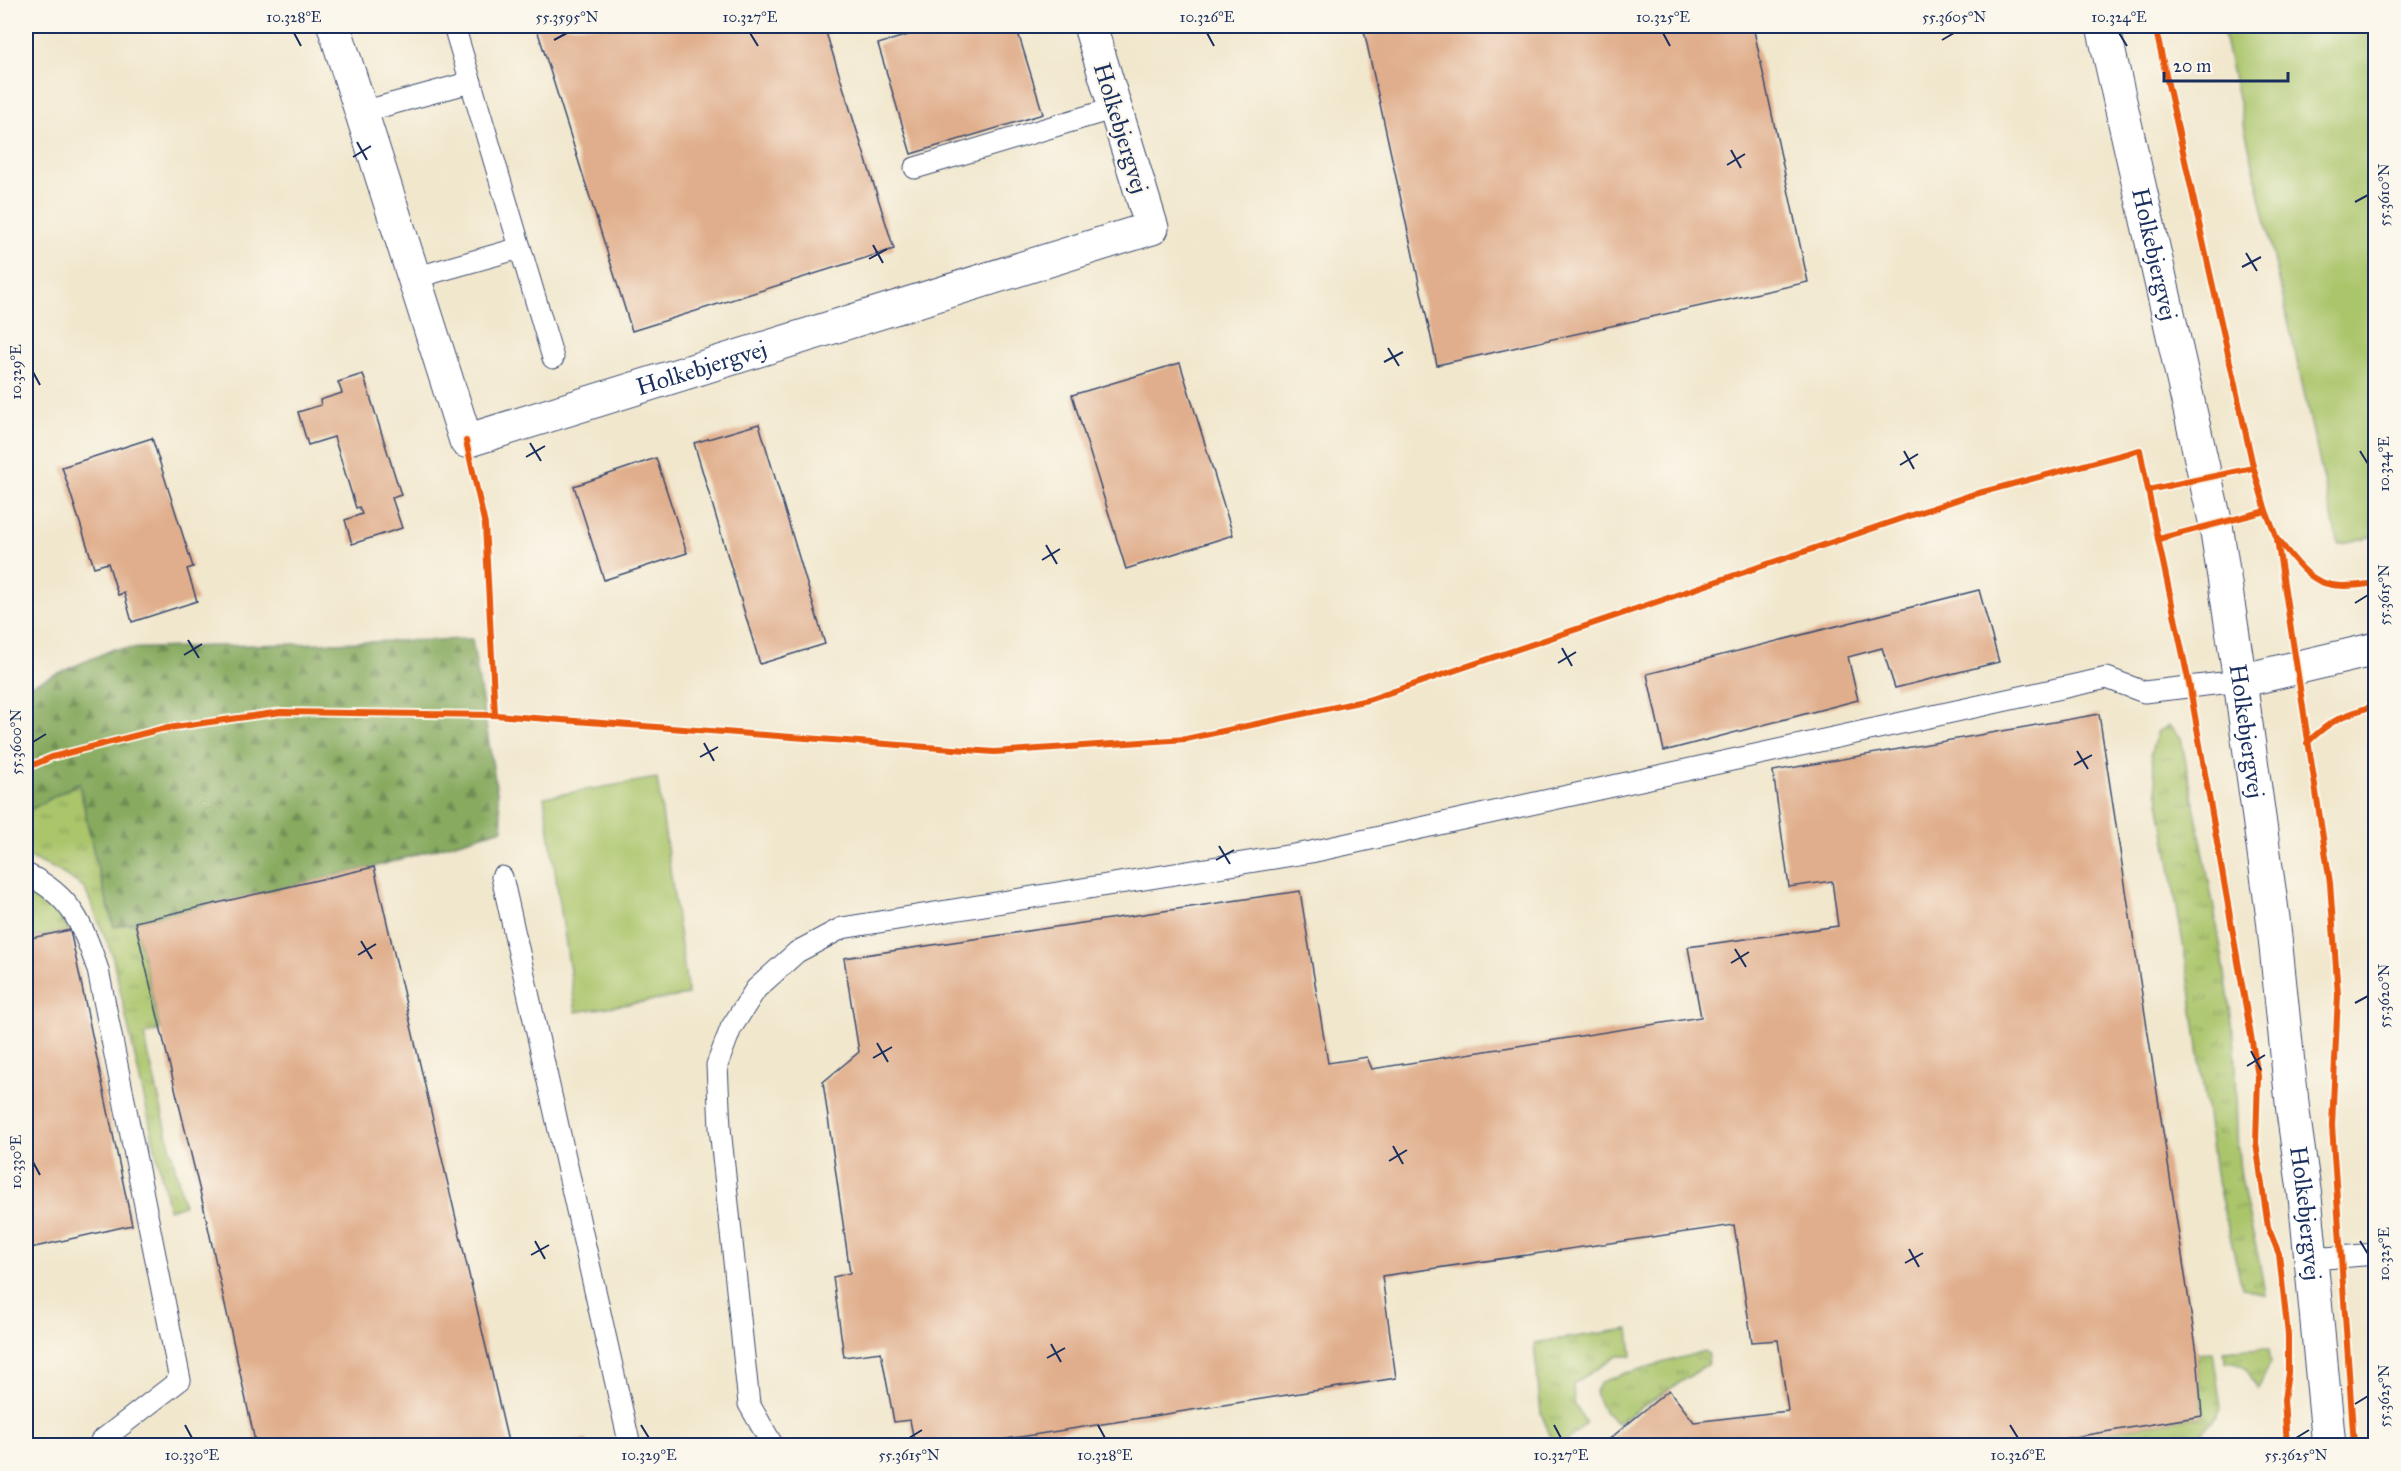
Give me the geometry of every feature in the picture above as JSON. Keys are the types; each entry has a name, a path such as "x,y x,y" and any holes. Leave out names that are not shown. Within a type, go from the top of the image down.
{"street":[{"name":"Holkebjergvej","path":"334,26 466,441 1152,228 1090,26"},
{"name":"Holkebjergvej","path":"2103,26 2216,525 2273,918 2312,1259 2329,1446"},
{"path":"2240,681 2376,649"}],"lane":[{"path":"454,26 553,358"},
{"path":"362,112 471,82"},
{"path":"915,168 1115,108"},
{"path":"414,278 520,248"},
{"path":"774,1446 749,1404 720,1128 717,1065 731,1028 756,989 797,952 842,928 1311,852 2107,678 2144,692 2240,681"},
{"path":"26,874 42,881 67,902 86,936 98,970 180,1380 101,1441 102,1446"},
{"path":"502,877 630,1446"},
{"path":"2312,1259 2376,1254"}],"green space":[{"path":"2222,26 2375,26 2375,536 2338,544"},
{"path":"472,639 503,829 374,867 114,927 95,858 79,783 26,812 26,687 114,649"},
{"path":"2169,726 2181,738 2223,963 2235,1054 2239,1161 2265,1295 2242,1287 2215,1173 2188,974 2151,752 2158,731"},
{"path":"657,778 688,995 576,1012 544,797"},
{"path":"79,783 95,858 114,927 135,922 160,1030 144,1035 184,1205 169,1210 112,954 84,887 57,870 26,856 26,812"},
{"path":"26,890 51,908 70,930 26,939"},
{"path":"1629,1329 1632,1356 1617,1356 1573,1384 1574,1403 1586,1423 1563,1445 1549,1445 1553,1442 1541,1413 1534,1343"},
{"path":"2263,1348 2269,1350 2271,1362 2258,1389 2242,1366 2226,1362 2223,1351"},
{"path":"1705,1351 1709,1355 1707,1365 1617,1423 1604,1411 1595,1393 1601,1382"},
{"path":"2213,1352 2221,1408 2217,1416 2189,1445 2019,1446 2202,1416 2197,1353"}],"building":[{"path":"536,26 824,26 894,249 632,331"},
{"path":"938,26 1016,26 1043,114 911,154 878,44"},
{"path":"1363,26 1753,26 1808,282 1437,365"},
{"path":"1180,363 1233,535 1126,569 1072,395"},
{"path":"363,374 401,495 392,498 402,528 352,544 345,520 362,514 359,507 356,508 334,437 308,445 298,412 321,405 320,400 342,393 338,382"},
{"path":"759,424 825,644 760,664 694,443"},
{"path":"152,438 193,567 187,569 197,601 132,622 124,593 118,595 108,563 94,567 62,467"},
{"path":"656,458 687,553 604,580 574,486"},
{"path":"1979,590 1999,662 1895,688 1882,648 1848,657 1858,700 1664,751 1647,674"},
{"path":"2099,714 2197,1353 2202,1416 2019,1446 1601,1446 1669,1390 1694,1422 1788,1411 1778,1340 1752,1342 1734,1225 1382,1276 1396,1378 962,1446 915,1446 910,1420 894,1422 881,1352 844,1357 833,1277 850,1273 823,1082 859,1052 844,958 1300,891 1328,1063 1367,1057 1372,1069 1701,1017 1688,947 1838,926 1832,881 1789,887 1773,771"},
{"path":"374,867 509,1446 256,1446 203,1204 135,922"},
{"path":"70,930 132,1225 26,1249 26,939"},
{"path":"587,1439 588,1446 562,1446 562,1444"}],"cycle path":[{"path":"2155,26 2253,466 2277,539 2330,883 2338,995 2332,1126 2354,1446"},
{"path":"466,441 485,525 495,715"},
{"path":"26,768 52,757 161,729 281,712 495,715 994,752 1186,739 1368,700 1968,496 2140,450 2158,539 2266,511"},
{"path":"2148,490 2253,468"},
{"path":"2158,539 2190,688 2258,1076 2256,1143 2268,1227 2279,1254 2288,1335 2288,1373 2284,1400 2287,1446"},
{"path":"2280,542 2310,576 2320,581 2342,586 2376,583"},
{"path":"2307,743 2323,728 2338,719 2376,705"}]}
